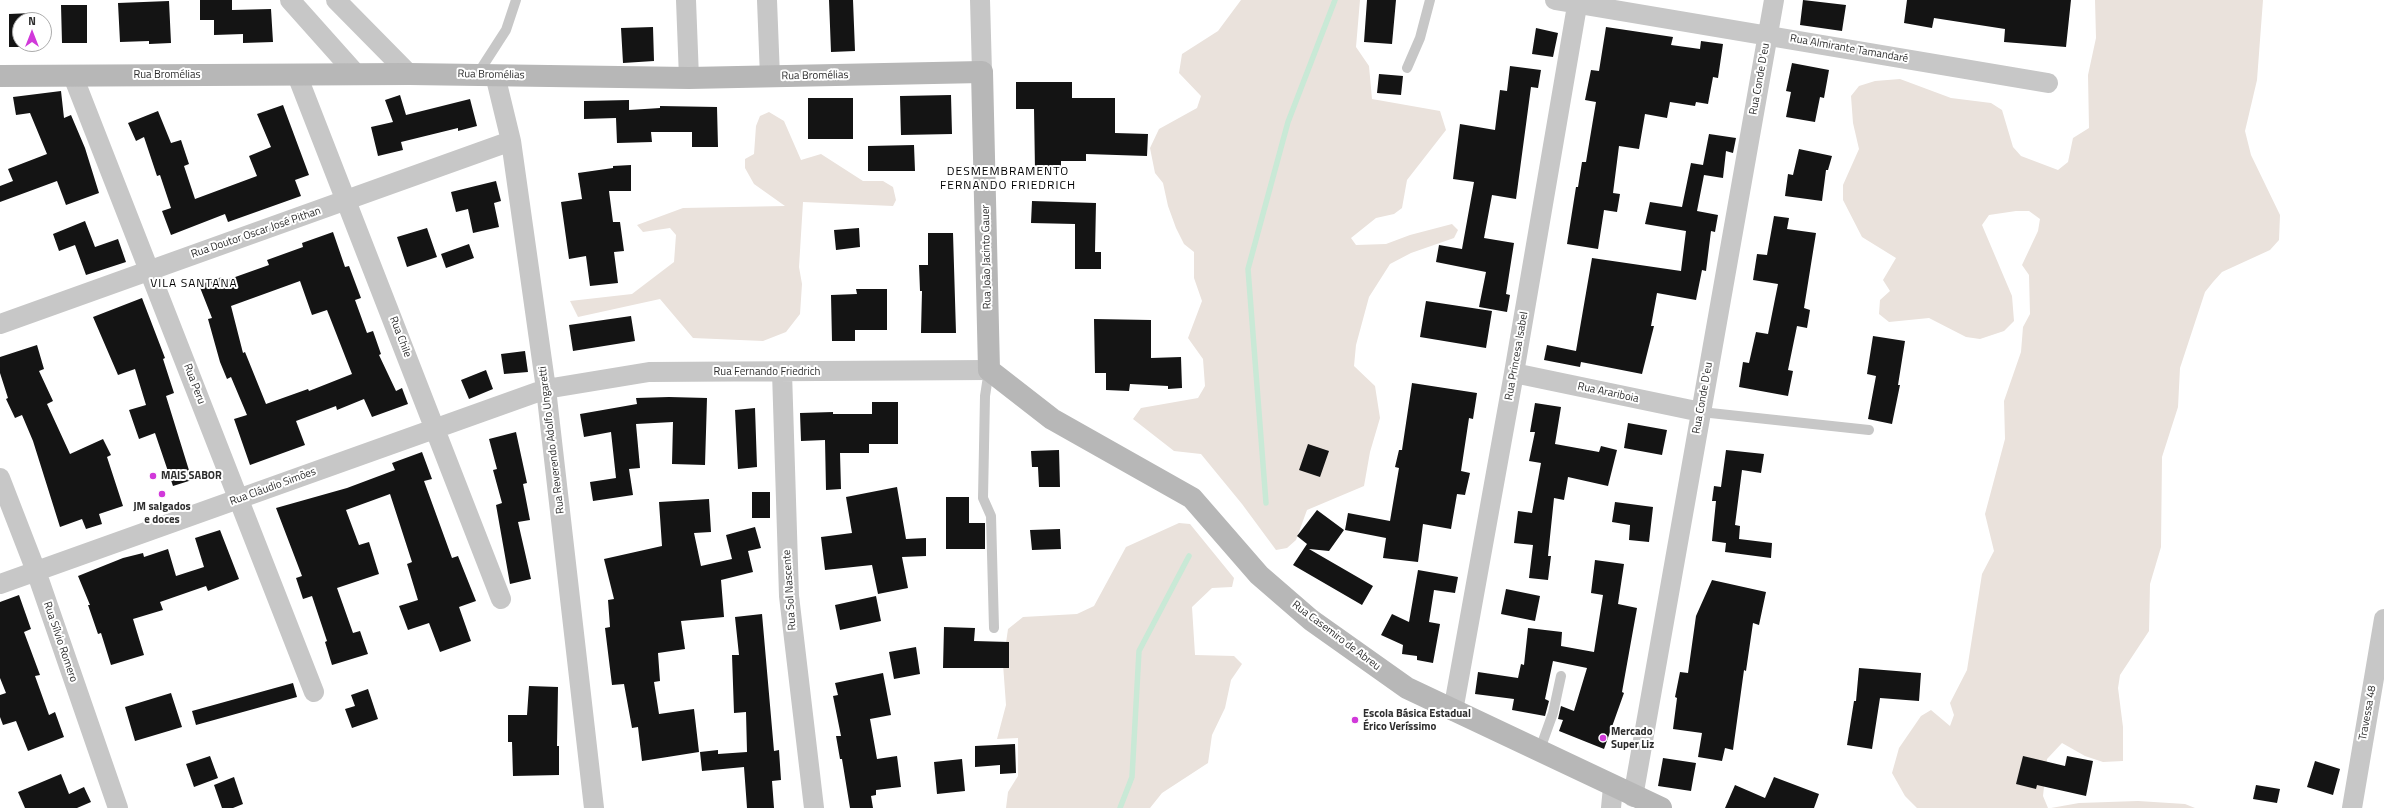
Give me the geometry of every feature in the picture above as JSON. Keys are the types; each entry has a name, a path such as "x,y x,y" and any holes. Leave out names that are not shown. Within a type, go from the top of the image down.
{"street":[{"path":"290,0 356,74"},
{"path":"336,0 409,74"},
{"path":"686,0 689,78"},
{"path":"767,0 770,77"},
{"name":"Rua João Jacinto Gauer","path":"980,0 989,370"},
{"name":"Rua Almirante Tamandaré","path":"1555,0 1578,2 2048,83"},
{"name":"Rua Conde D'eu","path":"1633,796 1774,0"},
{"name":"Rua Princesa Isabel","path":"1453,711 1514,373 1578,2"},
{"name":"Rua Bromélias","path":"0,76 409,74 689,78 982,72"},
{"name":"Rua Chile","path":"298,74 501,599"},
{"name":"Rua Reverendo Adolfo Ungaretti","path":"486,75 511,141 546,389 594,808"},
{"name":"Rua Peru","path":"73,76 314,692"},
{"name":"Rua Doutor Oscar José Pithan","path":"0,324 511,141"},
{"name":"Rua Fernando Friedrich","path":"546,389 649,372 989,370"},
{"name":"Rua Casemiro de Abreu","path":"989,370 1052,418 1192,498 1259,575 1311,620 1407,688 1539,752 1612,798 1633,796 1661,808"},
{"name":"Rua Sol Nascente","path":"782,372 788,596 814,808"},
{"name":"Rua Arariboia","path":"1514,373 1701,412"},
{"name":"Rua Cláudio Simões","path":"0,584 546,389"},
{"name":"Rua Sílvio Romero","path":"0,478 36,571 118,808"},
{"name":"Travessa 48","path":"2352,808 2384,619"}],"lane":[{"path":"486,75 506,30 516,0"},
{"path":"1407,68 1420,38 1430,0"},
{"path":"989,370 985,396 983,498 991,516 994,628"},
{"path":"1701,412 1869,430"},
{"path":"1539,752 1553,713 1561,676"}],"shaded area":[{"path":"1241,0 1360,0 1356,47 1369,66 1372,99 1440,111 1446,130 1407,180 1402,208 1394,214 1376,218 1351,238 1356,245 1386,244 1410,235 1452,224 1458,230 1454,238 1411,253 1390,264 1369,297 1356,345 1354,366 1375,386 1380,418 1370,452 1364,486 1307,510 1296,540 1287,548 1276,550 1242,504 1201,454 1174,451 1133,419 1141,408 1198,398 1205,386 1203,359 1188,338 1202,301 1194,278 1194,252 1184,244 1176,228 1168,206 1163,183 1155,173 1150,148 1159,129 1197,108 1201,96 1179,73 1182,54 1218,31"},
{"path":"2095,0 2263,0 2257,80 2245,131 2251,155 2280,215 2279,240 2270,250 2222,272 2205,292 2180,368 2178,407 2162,457 2161,547 2150,584 2149,631 2120,675 2118,688 2123,727 2123,761 2103,762 2085,756 2062,743 2047,759 2043,796 2048,808 1917,808 1905,796 1892,773 1899,748 1921,716 1931,710 1950,726 1954,715 1950,703 1967,670 1982,574 1994,551 1985,514 2005,439 2004,401 2021,352 2023,327 2030,314 2029,275 2022,265 2038,231 2040,219 2029,211 2016,211 1989,215 1982,225 2012,296 2014,321 2004,331 1980,339 1966,337 1929,318 1889,322 1879,314 1880,300 1890,291 1883,280 1896,258 1862,237 1843,200 1843,185 1859,149 1853,123 1851,96 1859,86 1875,81 1900,79 1951,98 1991,103 2002,110 2013,147 2021,156 2058,170 2068,162 2073,138 2089,128 2088,75 2096,38"},
{"path":"769,112 784,121 801,160 821,154 863,181 883,181 893,187 896,200 893,206 803,202 799,267 802,284 800,314 786,332 763,341 693,338 660,299 578,317 570,301 632,294 674,262 676,235 670,228 643,232 637,225 683,208 785,206 754,184 745,168 745,159 754,154 756,126 760,116"},
{"path":"1179,523 1190,524 1234,578 1232,587 1212,588 1192,607 1195,655 1234,656 1242,664 1231,680 1225,708 1212,735 1208,763 1162,793 1150,808 1006,808 1008,792 1018,776 1018,738 997,739 1006,705 1003,664 1008,629 1023,617 1077,614 1094,606 1126,547"},
{"path":"2138,801 2185,804 2195,808 2051,808 2079,803"}],"building":[{"path":"200,0 232,0 232,10 271,9 273,42 243,43 243,34 214,35 214,20 200,20"},
{"path":"829,0 853,0 855,51 831,52"},
{"path":"1367,0 1396,0 1392,44 1364,42"},
{"path":"1803,0 1846,5 1842,31 1800,25"},
{"path":"1907,0 2071,0 2066,47 2004,42 2005,29 1934,18 1932,28 1904,23"},
{"path":"169,1 171,43 149,44 149,41 120,42 118,3"},
{"path":"61,5 87,5 87,43 62,43"},
{"path":"9,14 12,14 12,47 9,47"},
{"path":"653,27 654,61 623,63 621,28"},
{"path":"1606,27 1673,37 1671,45 1700,49 1701,41 1723,44 1718,78 1713,77 1708,104 1696,102 1695,106 1670,102 1667,118 1645,114 1639,149 1619,146 1613,193 1620,194 1617,212 1604,210 1598,249 1567,244 1576,187 1578,187 1582,162 1586,162 1596,102 1585,100 1591,70 1599,71"},
{"path":"1536,28 1558,33 1553,57 1532,54"},
{"path":"1792,63 1829,70 1824,98 1820,97 1815,122 1786,117 1791,92 1786,91"},
{"path":"1510,66 1541,70 1538,88 1531,87 1516,199 1492,195 1484,238 1514,243 1506,294 1510,295 1507,312 1479,307 1486,272 1436,262 1439,245 1462,249 1474,182 1453,179 1460,124 1495,130 1500,90 1507,91"},
{"path":"1379,74 1403,76 1401,95 1377,93"},
{"path":"1016,82 1072,82 1072,98 1115,98 1115,133 1148,134 1147,156 1086,154 1086,161 1061,161 1061,170 1035,170 1034,109 1016,109"},
{"path":"61,91 64,118 71,115 85,148 99,193 66,205 57,181 0,202 0,186 13,181 8,169 47,154 30,113 16,115 13,97"},
{"path":"400,95 406,115 470,99 477,126 458,131 458,128 401,142 403,150 378,156 371,127 393,122 385,100"},
{"path":"951,95 952,134 901,135 900,96"},
{"path":"808,98 853,98 853,139 808,139"},
{"path":"629,100 629,110 660,108 660,106 717,107 718,147 692,147 692,132 651,132 652,142 617,143 616,118 584,119 584,101"},
{"path":"283,105 309,175 295,180 301,196 228,222 225,214 171,235 162,211 171,208 160,175 157,176 144,137 136,141 128,123 158,111 171,143 181,140 189,164 184,166 195,199 257,176 249,156 271,147 257,114"},
{"path":"1709,134 1736,138 1733,153 1726,151 1723,178 1704,175 1697,211 1718,215 1715,232 1711,231 1706,271 1702,270 1696,300 1657,293 1651,326 1654,326 1642,374 1581,362 1580,367 1544,360 1547,345 1576,351 1592,258 1681,271 1686,231 1645,224 1650,202 1682,207 1691,163 1703,165"},
{"path":"914,145 915,171 868,171 868,146"},
{"path":"1799,149 1832,156 1828,170 1826,170 1822,201 1785,196 1788,174 1793,175"},
{"path":"631,165 631,191 609,191 613,222 620,222 624,251 614,252 618,283 590,286 586,256 569,259 561,202 582,199 578,173 613,168 613,166"},
{"path":"496,181 501,201 494,203 499,227 473,233 468,209 456,212 451,192"},
{"path":"1032,201 1096,203 1095,252 1101,252 1101,269 1075,269 1075,224 1031,223"},
{"path":"1774,216 1789,218 1787,229 1816,233 1804,308 1810,310 1807,328 1797,326 1788,370 1793,371 1788,396 1739,387 1743,362 1749,363 1756,332 1768,334 1778,284 1753,280 1757,254 1767,255"},
{"path":"85,221 95,247 118,239 126,262 86,275 75,245 59,251 53,234"},
{"path":"427,228 437,257 407,267 397,237"},
{"path":"859,228 860,247 836,250 834,230"},
{"path":"333,232 345,267 349,266 361,298 355,300 367,333 373,331 381,354 379,355 396,391 402,388 408,404 372,417 364,399 337,410 336,406 296,421 305,445 250,465 234,419 247,415 231,377 227,379 220,362 208,319 212,318 199,285 222,277 224,281 269,265 267,260 303,247 302,243","holes":["300,281 312,315 327,310 352,374 309,391 308,389 266,404 245,352 243,353 231,306"]},
{"path":"928,233 953,233 956,333 921,333 922,291 920,291 919,265 928,265"},
{"path":"469,244 474,258 446,268 441,254"},
{"path":"856,289 887,289 887,330 855,330 855,341 832,341 831,295 857,294"},
{"path":"142,298 165,358 163,359 174,393 166,396 192,480 173,486 155,433 139,439 129,410 146,405 135,369 118,375 93,317"},
{"path":"1426,301 1492,311 1486,348 1420,337"},
{"path":"631,316 635,341 573,351 569,325"},
{"path":"1094,319 1151,320 1151,358 1181,357 1182,388 1168,389 1168,386 1130,384 1129,391 1106,390 1106,373 1095,373"},
{"path":"1873,336 1905,341 1898,385 1900,385 1892,424 1868,419 1876,376 1867,374"},
{"path":"37,345 44,369 39,371 53,401 47,404 70,454 103,439 111,455 107,457 123,506 99,514 102,524 86,529 82,519 60,527 33,441 22,415 15,418 6,399 8,398 0,373 0,357"},
{"path":"525,351 528,372 504,374 501,354"},
{"path":"486,370 493,389 469,399 461,380"},
{"path":"1412,383 1477,393 1473,419 1469,418 1461,471 1470,473 1465,495 1457,494 1451,529 1423,524 1418,562 1383,558 1386,538 1345,530 1348,513 1390,521 1399,468 1395,467 1399,450 1402,450"},
{"path":"636,398 707,398 705,465 672,464 673,422 636,424 640,468 629,469 633,495 593,501 590,482 616,478 611,432 584,437 580,414 637,404"},
{"path":"872,402 898,402 898,444 869,444 869,453 840,453 841,489 826,490 825,440 801,441 800,413 833,412 833,414 872,414"},
{"path":"1535,403 1561,407 1555,444 1599,452 1601,446 1617,450 1608,486 1568,477 1564,500 1554,498 1548,556 1551,556 1548,580 1529,578 1533,545 1514,543 1518,511 1532,513 1541,463 1529,461 1535,432 1530,432"},
{"path":"755,408 757,467 738,469 735,410"},
{"path":"1628,423 1667,430 1662,455 1624,448"},
{"path":"516,432 527,483 523,484 530,520 518,522 531,579 510,584 496,505 502,503 493,470 497,469 489,439"},
{"path":"1308,444 1329,451 1320,477 1299,470"},
{"path":"1059,450 1060,487 1039,487 1038,467 1032,467 1031,451"},
{"path":"1726,450 1764,454 1761,473 1742,470 1735,525 1740,526 1739,539 1772,543 1771,558 1725,552 1726,543 1712,541 1716,501 1712,501 1714,486 1721,487"},
{"path":"422,452 432,479 424,481 452,558 458,556 476,601 459,607 471,641 440,652 429,623 408,630 399,606 418,600 407,564 412,562 390,494 346,510 359,545 369,542 379,574 337,588 353,633 360,631 368,654 332,665 325,642 327,641 312,596 303,599 296,578 302,576 276,508 347,488 395,470 392,463"},
{"path":"897,487 906,539 926,538 926,556 902,557 908,588 878,594 872,565 825,570 821,537 852,533 846,497"},
{"path":"752,492 770,492 770,518 752,518"},
{"path":"946,497 969,497 969,523 985,523 985,549 946,549"},
{"path":"709,499 711,532 694,533 701,566 732,559 726,535 755,527 761,548 748,551 753,572 721,580 724,617 681,621 685,649 658,653 660,681 654,682 659,714 694,709 699,752 642,761 638,727 632,728 624,684 612,685 605,628 610,627 608,600 614,599 604,559 662,546 659,502"},
{"path":"1615,502 1653,507 1649,542 1629,540 1630,525 1612,522"},
{"path":"1317,510 1344,530 1329,551 1309,549 1373,586 1362,605 1293,565 1307,544 1297,536"},
{"path":"1060,529 1061,549 1032,550 1030,530"},
{"path":"220,530 239,579 208,591 206,586 160,602 163,610 133,619 144,655 111,665 101,633 98,634 88,605 90,605 78,576 123,558 143,553 144,557 168,549 176,576 204,567 195,538"},
{"path":"1595,560 1624,564 1618,604 1637,608 1622,692 1624,693 1604,749 1559,731 1563,720 1558,719 1561,706 1574,711 1587,668 1553,661 1545,699 1549,701 1545,716 1512,710 1514,699 1475,694 1478,672 1518,678 1521,664 1524,665 1528,628 1562,632 1561,646 1594,652 1603,595 1591,593"},
{"path":"1418,570 1458,577 1455,593 1434,590 1429,622 1440,624 1433,663 1417,660 1417,656 1402,654 1403,645 1381,635 1392,614 1409,622"},
{"path":"1712,580 1766,592 1759,625 1753,623 1746,671 1744,670 1733,750 1725,748 1722,761 1698,757 1702,733 1673,729 1677,698 1675,697 1680,672 1688,673 1696,616"},
{"path":"1506,589 1540,596 1535,621 1501,614"},
{"path":"19,595 31,629 24,632 40,675 35,676 49,715 55,712 64,737 28,751 16,721 3,725 0,717 0,695 6,693 0,678 0,602"},
{"path":"876,596 881,621 840,630 835,605"},
{"path":"762,614 774,751 779,750 781,780 772,781 774,808 747,808 744,767 702,771 700,752 718,750 718,754 747,752 746,712 734,713 732,655 739,655 735,617"},
{"path":"944,627 975,628 974,641 1009,642 1009,668 943,668"},
{"path":"916,647 920,674 894,679 889,652"},
{"path":"1859,668 1921,673 1919,701 1880,698 1872,749 1847,745 1854,701 1856,701"},
{"path":"883,673 891,715 870,719 877,759 897,756 901,787 876,790 876,795 871,796 873,808 850,808 842,759 840,759 836,736 841,736 833,696 838,695 835,683"},
{"path":"293,683 297,697 196,725 192,711"},
{"path":"529,686 558,687 557,746 559,746 559,775 513,776 512,742 508,742 508,715 527,715"},
{"path":"368,689 378,719 352,728 345,709 355,706 351,695"},
{"path":"171,693 182,727 135,741 125,707"},
{"path":"1015,744 1016,773 1000,774 1000,765 975,767 975,746"},
{"path":"210,756 218,778 194,787 186,764"},
{"path":"2023,756 2065,766 2067,756 2093,761 2086,796 2037,785 2036,789 2016,784"},
{"path":"1663,758 1696,763 1691,791 1658,786"},
{"path":"962,759 965,791 937,794 934,762"},
{"path":"2315,761 2340,769 2333,795 2307,787"},
{"path":"61,774 69,794 84,787 91,802 77,808 25,808 18,792"},
{"path":"234,777 243,804 233,808 222,808 214,785"},
{"path":"1774,777 1819,794 1814,808 1725,808 1735,785 1765,798"},
{"path":"2256,785 2280,789 2277,803 2253,799"}],"waterway":[{"path":"1266,503 1248,269 1288,122 1335,0"},
{"path":"1120,808 1132,777 1139,651 1189,556"}],"place":[{"name":"MAIS SABOR","path":"153,476"},
{"name":"JM salgados e doces","path":"162,494"},
{"name":"Escola Básica Estadual Érico Veríssimo","path":"1355,720"},
{"name":"Mercado Super Liz","path":"1603,738"}],"district":[{"name":"DESMEMBRAMENTO FERNANDO FRIEDRICH","path":"1008,179"},
{"name":"VILA SANTANA","path":"194,284"}]}
